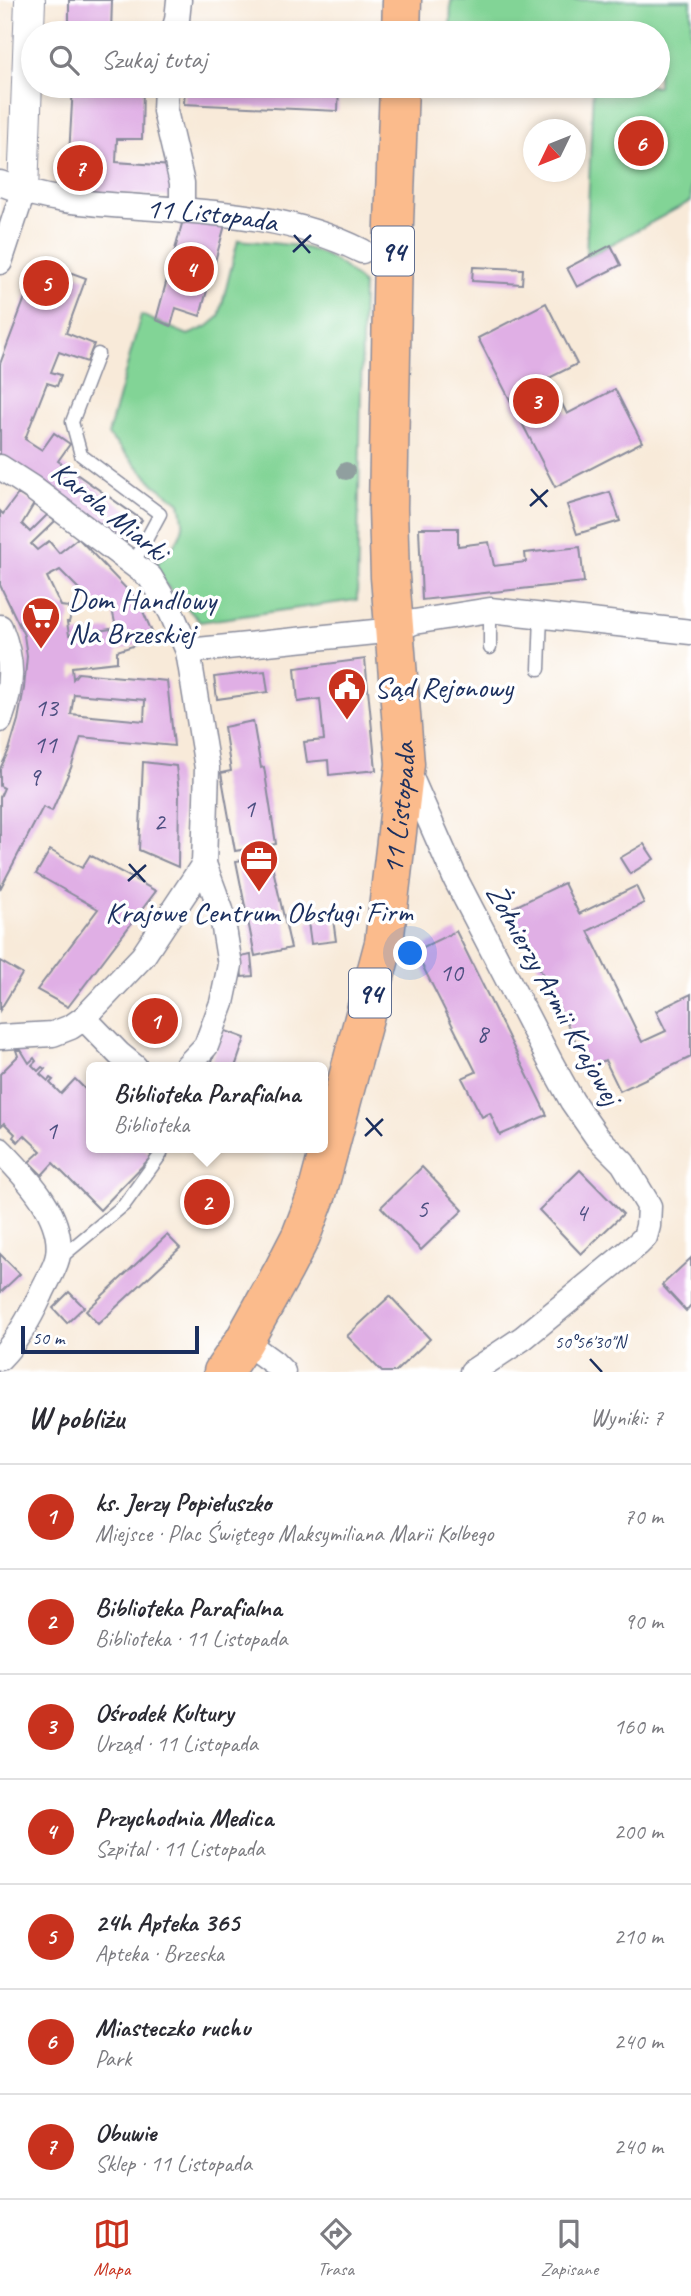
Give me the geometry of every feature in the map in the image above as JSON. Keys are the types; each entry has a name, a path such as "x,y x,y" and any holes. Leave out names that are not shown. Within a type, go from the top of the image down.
{"main road":[{"name":"11 Listopada","path":"328,1153 384,943 405,764 390,577 388,508 399,98"},
{"name":"11 Listopada","path":"223,1372 244,1341 301,1236 317,1194 328,1153"}],"street":[{"path":"28,21 30,0"},
{"path":"177,21 179,0"},
{"path":"0,262 21,89"},
{"path":"166,98 165,111 182,183 182,211"},
{"name":"11 Listopada","path":"11,188 58,201 263,218 335,237 362,251"},
{"name":"Karola Miarki","path":"0,467 31,487 150,577 171,612 188,651 207,768 205,864"},
{"path":"188,651 394,630 414,622 490,610 691,632"},
{"path":"0,627 12,670 0,720"},
{"name":"Żołnierzy Armii Krajowej","path":"405,764 456,880 550,1062 572,1101 597,1137 623,1163 649,1206 645,1237 638,1244 523,1338 472,1372"},
{"path":"0,1037 53,1034 71,1027 84,1017 143,956 205,864"},
{"path":"192,1062 206,1046 222,1003 230,965 221,910 205,864"},
{"path":"84,1017 129,1062"},
{"path":"0,1150 51,1213 59,1234 56,1261 14,1343 0,1358"},
{"path":"244,1341 283,1372"}],"lane":[{"path":"98,354 72,422 81,455 160,513 133,564"},
{"path":"490,610 490,648"},
{"path":"539,669 541,615"},
{"path":"56,1261 124,1205 161,1153"}],"green space":[{"path":"451,0 691,0 691,201 586,258 593,98 670,98 670,21 450,21"},
{"path":"238,240 291,245 320,253 334,260 363,285 357,600 200,622 151,569 170,550 181,532 183,521 180,503 155,485 108,435 141,315 188,335 207,327 219,317"}],"building":[{"path":"69,0 112,0 111,21 69,21"},
{"path":"72,98 143,98 142,139 117,139 116,162 172,166 172,197 67,190"},
{"path":"184,98 339,98 338,111 184,104"},
{"path":"183,220 225,225 200,316 176,308 171,326 156,320"},
{"path":"611,245 621,265 577,287 567,268"},
{"path":"37,266 59,275 61,269 86,278 66,333 94,344 87,362 59,352 51,372 61,375 57,386 47,383 25,439 42,450 54,433 70,444 58,461 142,520 123,546 0,460 0,364"},
{"path":"473,267 523,269 522,284 472,281"},
{"path":"546,303 577,364 549,378 567,414 615,389 642,442 555,487 478,338"},
{"path":"610,492 620,521 577,534 567,505"},
{"path":"18,494 34,504 22,524 30,532 47,515 55,521 31,544 37,550 49,541 59,553 78,538 139,602 155,639 117,651 117,662 72,667 73,679 78,673 167,681 174,746 81,737 52,811 43,807 0,889 0,797 4,788 0,786 0,769 18,720 27,656 24,635 0,585 0,511 3,514","holes":["60,570 102,612 112,609 117,632 111,634 111,629 69,635 67,622 71,615 68,607 61,606 47,577","74,694 145,700 144,721 71,714"]},
{"path":"419,528 458,528 458,546 489,542 494,566 526,562 525,553 580,547 584,582 422,600"},
{"name":"Sąd Rejonowy","path":"365,659 376,770 329,775 328,760 307,762 304,742 324,740 320,699 298,702 295,668"},
{"path":"265,671 268,692 217,699 214,677"},
{"path":"253,721 261,768 264,767 276,844 235,851 221,773 231,771 224,727"},
{"path":"143,762 176,766 179,792 178,867 139,850"},
{"path":"644,844 654,859 630,874 620,858"},
{"path":"50,850 82,868 90,855 156,891 68,1007 37,990 98,909 36,874"},
{"path":"270,856 291,948 255,956 236,861"},
{"path":"564,883 579,914 636,886 644,903 588,931 642,1042 666,1031 656,1011 691,994 691,1057 620,1091 605,1060 589,1068 510,909"},
{"path":"333,919 336,941 311,944 308,922"},
{"path":"456,931 547,1115 500,1135 490,1113 482,1117 462,1078 476,1072 415,951"},
{"path":"251,955 253,976 242,977 240,957"},
{"path":"0,961 22,974 0,1010"},
{"path":"223,1030 245,1038 237,1062 212,1062"},
{"path":"16,1050 21,1050 29,1063 34,1058 36,1061 32,1065 38,1071 42,1067 45,1069 40,1074 48,1081 50,1078 53,1080 50,1083 61,1094 75,1079 86,1090 86,1153 149,1153 152,1156 100,1210 53,1163 42,1175 29,1162 41,1151 24,1135 18,1142 13,1137 15,1134 4,1123 0,1125 0,1074 18,1056"},
{"path":"422,1167 463,1210 421,1250 381,1207"},
{"path":"580,1170 623,1214 581,1254 539,1210"},
{"path":"167,1235 180,1248 98,1324 86,1311"},
{"path":"0,1254 20,1274 0,1293"},
{"path":"691,1258 691,1305 686,1311 662,1285"},
{"path":"69,1292 84,1307 67,1323 53,1308"},
{"path":"390,1296 430,1339 395,1372 382,1372 347,1336"}],"place":[{"name":"Miasteczko ruchu","path":"641,143"},
{"name":"Obuwie","path":"80,168"},
{"name":"Przychodnia Medica","path":"191,269"},
{"name":"24h Apteka 365","path":"46,283"},
{"name":"Ośrodek Kultury","path":"536,401"},
{"name":"Dom Handlowy Na Brzeskiej","path":"41,650"},
{"name":"Sąd Rejonowy","path":"347,721"},
{"name":"Krajowe Centrum Obsługi Firm","path":"259,893"},
{"name":"ks. Jerzy Popiełuszko","path":"155,1021"},
{"name":"Biblioteka Parafialna","path":"207,1202"}]}
